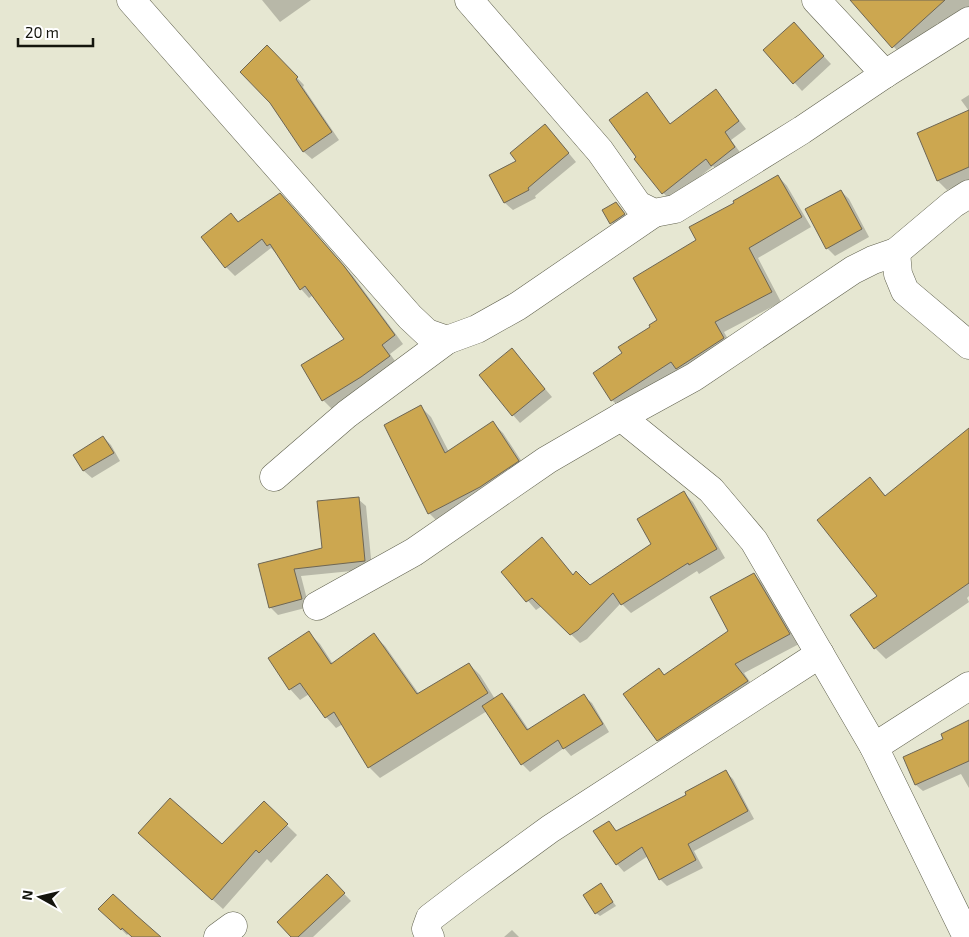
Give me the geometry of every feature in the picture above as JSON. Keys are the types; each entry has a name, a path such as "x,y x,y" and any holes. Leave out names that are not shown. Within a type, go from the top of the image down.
{"street":[{"path":"131,0 410,317 427,333 447,340"},
{"path":"468,0 600,151 638,205 654,213"},
{"path":"816,0 885,74"},
{"path":"274,477 347,414 447,340 477,329 518,306 654,213 675,209 794,135 969,21"},
{"path":"317,606 414,552 547,460 620,417 694,377 853,270 873,260 896,252 953,204 969,194"},
{"path":"896,252 898,274 905,291 969,345"},
{"path":"620,417 711,490 754,541 874,747 967,937"},
{"path":"430,937 426,929 430,918 526,846 558,823 820,654"},
{"path":"874,747 969,686"}],"building":[{"path":"850,0 945,0 892,48"},
{"path":"794,22 824,56 793,84 763,50"},
{"path":"267,45 298,77 296,79 332,132 303,152 270,103 240,72"},
{"path":"716,89 739,121 725,132 735,147 711,166 706,159 662,194 634,159 636,157 609,120 647,92 670,124"},
{"path":"969,110 969,167 937,181 917,133"},
{"path":"545,124 569,153 528,188 529,190 504,203 489,175 516,161 510,153"},
{"path":"778,175 802,217 749,248 772,292 715,322 724,338 676,369 671,362 611,401 593,373 622,353 618,347 650,327 649,325 657,320 633,278 696,240 689,227 734,203 733,201"},
{"path":"841,190 862,229 826,249 805,209"},
{"path":"280,193 344,266 395,335 382,345 390,356 361,377 322,401 301,365 344,339 305,286 300,290 270,244 267,246 262,239 225,268 201,237 231,213 238,222"},
{"path":"616,202 625,214 610,224 602,210"},
{"path":"512,348 545,389 512,416 479,375"},
{"path":"421,405 445,453 493,421 519,461 480,487 428,514 384,425"},
{"path":"969,428 969,583 874,649 850,615 877,596 817,520 870,477 885,496"},
{"path":"103,436 114,453 83,471 73,455"},
{"path":"684,491 717,549 689,565 688,563 621,605 613,593 578,630 570,635 532,598 526,602 501,572 542,537 573,575 576,571 590,585 651,544 637,519"},
{"path":"359,497 365,561 294,569 302,599 269,608 258,564 322,548 317,501"},
{"path":"754,573 790,634 735,664 748,681 657,741 623,694 659,668 664,675 728,631 710,597"},
{"path":"309,631 331,664 374,633 417,694 469,663 488,693 368,768 334,712 325,718 300,683 289,690 268,658"},
{"path":"502,693 527,730 584,694 603,724 563,749 558,740 521,765 482,706"},
{"path":"969,720 969,761 915,785 903,757 943,739 941,734"},
{"path":"726,770 748,811 688,844 696,860 659,880 642,847 616,865 593,831 609,821 616,831 686,795 685,792"},
{"path":"170,798 222,844 264,801 288,824 259,853 256,850 212,900 138,833"},
{"path":"327,874 345,893 298,937 291,937 277,922"},
{"path":"601,883 613,902 595,914 583,895"},
{"path":"113,894 161,937 132,937 122,928 121,930 98,909"}]}
